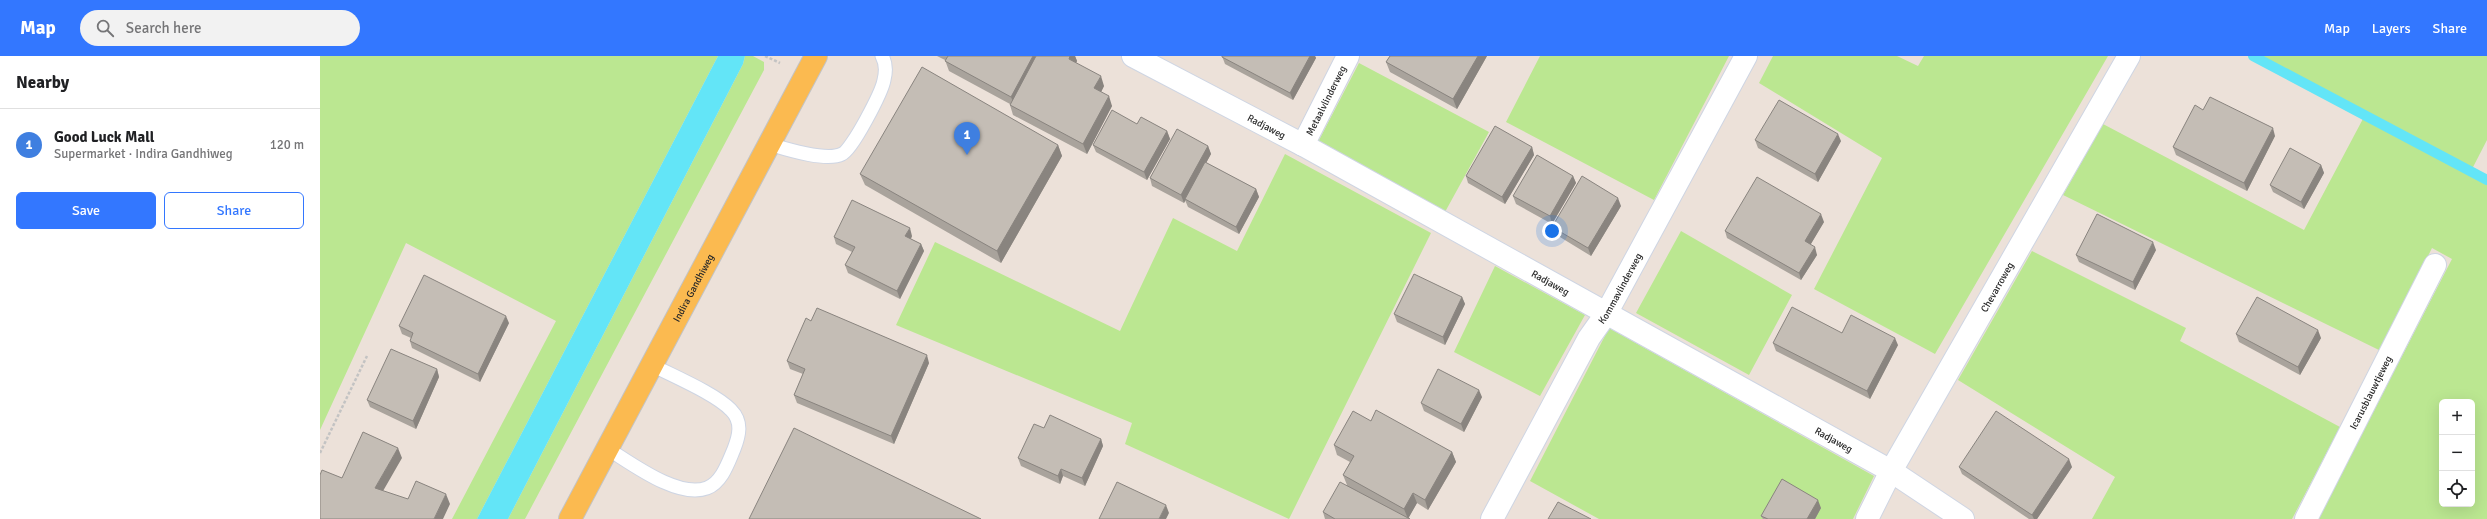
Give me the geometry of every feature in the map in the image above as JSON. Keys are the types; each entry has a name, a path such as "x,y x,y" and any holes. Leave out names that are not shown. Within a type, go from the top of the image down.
{"main road":[{"name":"Indira Gandhiweg","path":"570,519 816,56"}],"street":[{"name":"Radjaweg","path":"1133,56 1303,145 1891,471 1963,519"},
{"name":"Metaalvlinderweg","path":"1303,145 1348,56"},
{"name":"Kommavlinderweg","path":"1492,519 1589,338 1606,314 1746,56"},
{"name":"Chevarroweg","path":"1867,519 1891,471 2129,56"},
{"name":"Icarusblauwtjeweg","path":"2306,519 2435,265"}],"lane":[{"path":"769,144 798,152 829,156 842,155 848,149 869,115 884,81 886,69 882,56"},
{"path":"608,449 672,487 706,488 725,472 739,437 740,424 732,410 713,398 652,366"}],"path":[{"path":"320,453 367,356"}],"green space":[{"path":"320,56 718,56 477,519 452,519 556,321 406,243 320,430"},
{"path":"745,56 753,56 764,62 764,70 525,519 508,519 743,64"},
{"path":"1540,56 1729,56 1654,200 1506,122"},
{"path":"1773,56 1897,56 1918,66 1924,56 2108,56 1935,354 1814,289 1882,158 1759,83"},
{"path":"2253,56 2487,56 2487,140 2471,171 2487,180 2487,519 2318,519 2452,259 2432,248 2381,351 2063,195 2103,124 2304,230 2365,115"},
{"path":"1359,63 1489,132 1445,212 1318,142"},
{"path":"1285,154 1431,233 1289,519 1125,444 1132,423 896,325 935,242 1120,331 1173,218 1237,251"},
{"path":"1681,231 1792,295 1749,375 1636,313"},
{"path":"2032,251 2186,328 2180,341 2340,427 2292,519 2092,519 2115,477 1958,380"},
{"path":"1495,266 1585,315 1540,396 1454,352"},
{"path":"1609,328 1874,476 1853,519 1599,519 1530,481"}],"water":[{"path":"718,56 745,56 743,64 508,519 477,519"}],"building":[{"path":"948,56 1033,56 1011,97 945,61"},
{"path":"1036,56 1070,56 1069,59 1101,76 1094,88 1109,96 1083,144 1010,105"},
{"path":"1222,56 1310,56 1290,93"},
{"path":"1390,56 1478,56 1453,99 1386,62"},
{"path":"922,67 1058,145 997,251 860,174"},
{"path":"2210,97 2273,128 2244,183 2173,147 2195,105 2203,110"},
{"path":"1779,100 1838,134 1815,174 1755,140"},
{"path":"1112,110 1137,124 1141,117 1167,131 1144,172 1093,145"},
{"path":"1495,126 1532,147 1502,197 1466,176"},
{"path":"1177,129 1208,146 1181,195 1150,178"},
{"path":"2290,148 2321,165 2301,202 2270,185"},
{"path":"1537,155 1573,176 1550,216 1513,196"},
{"path":"1205,162 1256,189 1236,227 1185,199"},
{"path":"1582,176 1618,198 1588,248 1552,227"},
{"path":"1757,177 1821,214 1805,241 1815,247 1799,273 1725,231"},
{"path":"852,200 910,228 905,236 921,244 897,291 845,265 855,247 834,237"},
{"path":"2097,214 2153,242 2133,282 2076,255"},
{"path":"1414,274 1462,297 1443,337 1394,314"},
{"path":"424,275 506,316 478,374 410,341 413,333 399,326"},
{"path":"2257,297 2318,330 2298,367 2236,334"},
{"path":"1792,307 1842,333 1851,315 1895,338 1867,391 1773,343"},
{"path":"817,308 927,355 891,436 794,395 805,369 787,361 806,318 811,321"},
{"path":"391,349 437,369 413,421 367,400"},
{"path":"1438,369 1479,390 1461,424 1421,403"},
{"path":"1376,410 1452,452 1425,500 1413,493 1404,509 1343,475 1354,456 1334,445 1353,411 1371,421"},
{"path":"1996,411 2069,459 2032,515 1959,467"},
{"path":"1050,415 1101,439 1082,478 1061,469 1058,476 1018,458 1034,424 1044,428"},
{"path":"794,428 981,519 749,519"},
{"path":"363,432 398,448 375,488 408,499 416,481 446,494 434,519 320,519 320,475 322,470 342,478"},
{"path":"1782,479 1818,500 1807,519 1768,519 1761,516"},
{"path":"1117,482 1166,505 1159,519 1099,519"},
{"path":"1340,482 1410,519 1335,519 1323,512"},
{"path":"1558,502 1591,519 1548,519"}],"waterway":[{"path":"2253,56 2487,180"}],"place":[{"name":"Good Luck Mall","path":"967,155"}]}
